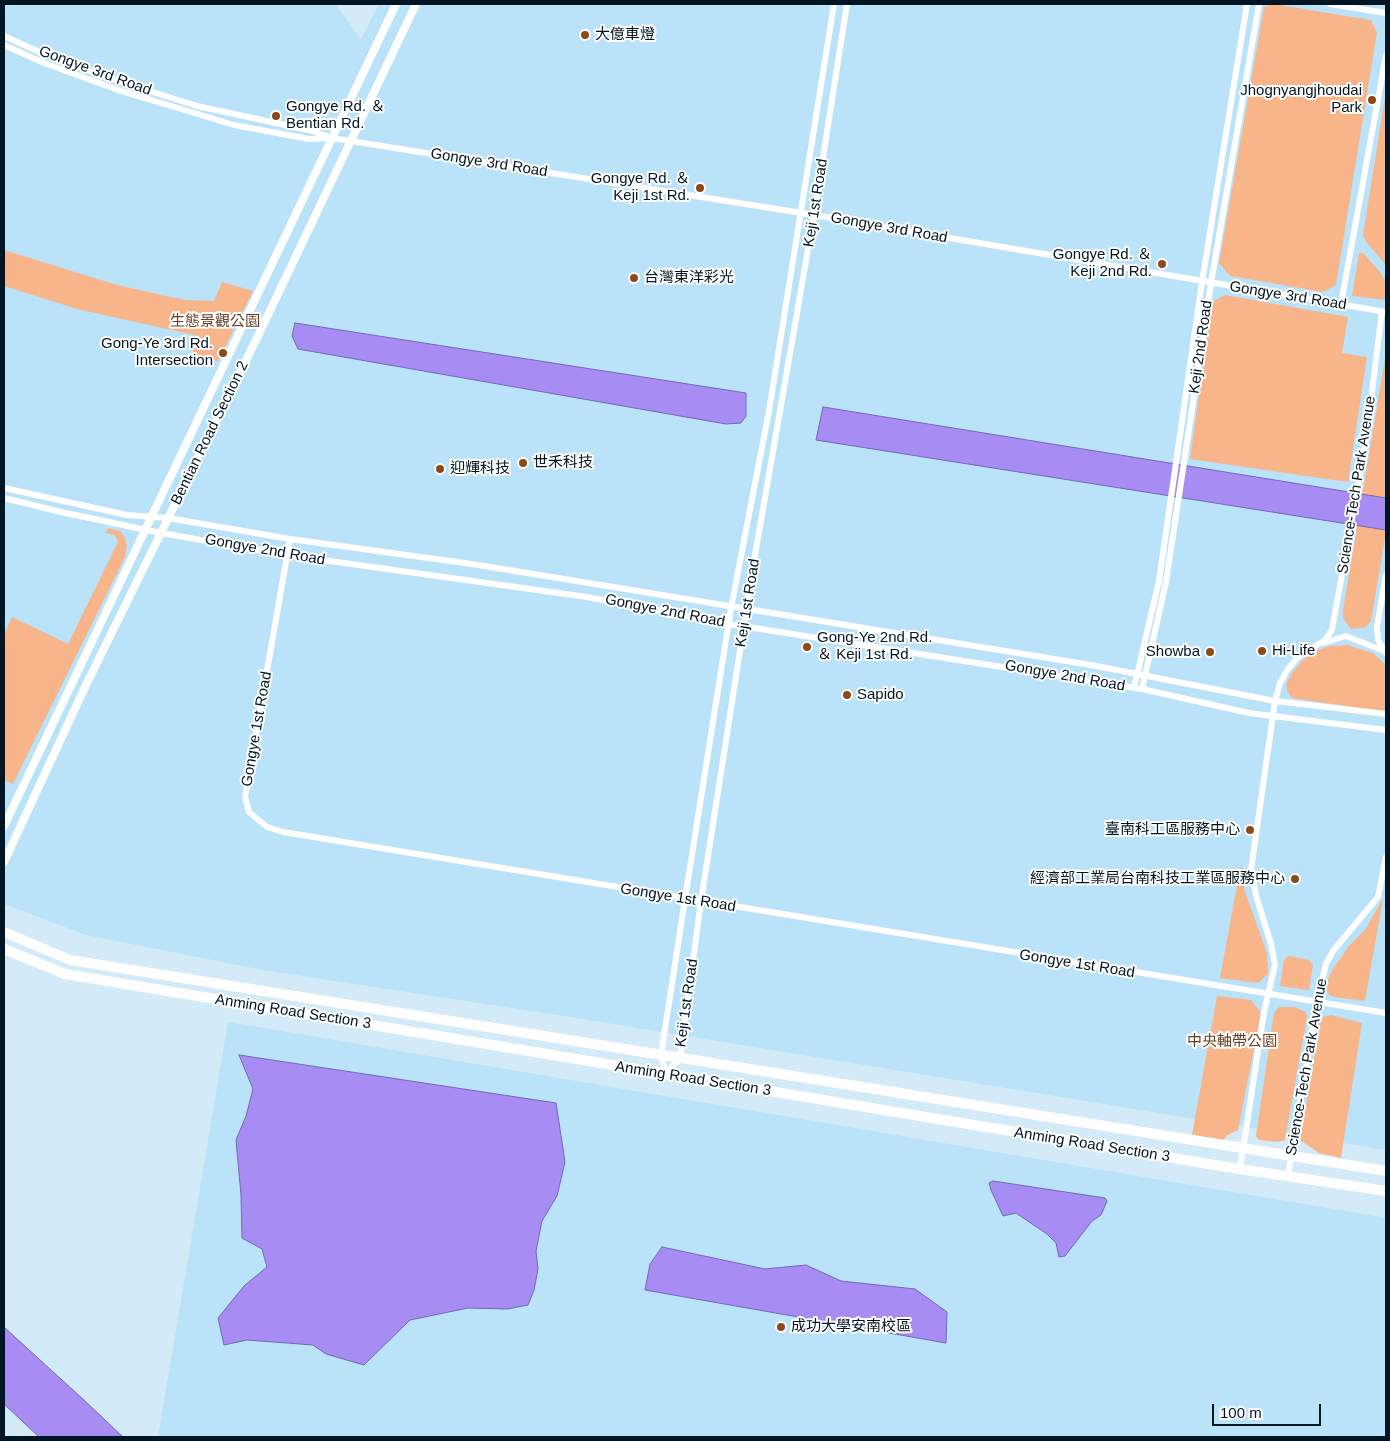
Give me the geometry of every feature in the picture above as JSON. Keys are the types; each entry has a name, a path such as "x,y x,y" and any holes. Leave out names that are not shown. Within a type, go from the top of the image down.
{"main road":[{"name":"Anming Road Section 3","path":"4,932 70,960 1386,1171"},
{"name":"Anming Road Section 3","path":"4,949 65,974 1240,1170 1386,1191"}],"street":[{"name":"Bentian Road Section 2","path":"4,826 396,4"},
{"name":"Bentian Road Section 2","path":"4,862 85,687 416,4"},
{"name":"Keji 1st Road","path":"666,1074 661,1055 685,899 731,608 769,412 834,4"},
{"name":"Keji 1st Road","path":"666,1074 680,1058 701,901 746,610 814,215 847,4"},
{"name":"Keji 2nd Road","path":"1134,688 1158,581 1202,282 1248,4"},
{"name":"Keji 2nd Road","path":"1142,689 1166,582 1210,283 1259,4"},
{"path":"1330,4 1386,13"},
{"name":"Gongye 3rd Road","path":"4,36 121,91 228,123 309,139 332,138 351,140 814,215 1202,282 1384,311"},
{"name":"Gongye 3rd Road","path":"4,45 69,68 205,108 312,131 332,138"},
{"path":"1342,304 1386,55"},
{"path":"204,116 205,108"},
{"path":"228,123 230,114"},
{"name":"Science-Tech Park Avenue","path":"1240,1170 1268,996 1275,965 1251,870 1275,701 1280,683 1288,669 1298,657 1325,640 1332,630 1366,441 1384,311"},
{"name":"Gongye 2nd Road","path":"4,488 127,515 168,518 290,539 472,564 731,608 1145,674 1275,701 1386,714"},
{"path":"26,503 29,494"},
{"name":"Gongye 2nd Road","path":"4,498 161,533 287,555 587,597 729,624 1142,689 1273,716 1386,730"},
{"name":"Gongye 1st Road","path":"290,539 245,797 249,812 267,827 283,832 1268,996 1386,1013"},
{"name":"Science-Tech Park Avenue","path":"1386,575 1377,626 1378,640 1386,652"},
{"name":"Science-Tech Park Avenue","path":"1311,648 1336,637 1346,636 1386,652"},
{"name":"Science-Tech Park Avenue","path":"1288,1176 1317,1002 1326,964 1333,951 1378,897 1386,857"}],"shaded area":[{"path":"4,4 335,4 361,39 379,4 1386,4 1386,1150 558,1015 263,970 86,935 4,904"},
{"path":"295,323 746,393 746,416 741,423 726,424 298,349 292,336"},
{"path":"823,407 1386,498 1386,530 816,440"},
{"name":"成功大學安南校區","path":"228,1022 1386,1218 1386,1437 158,1437"},
{"path":"239,1055 556,1103 565,1162 557,1196 542,1221 536,1251 538,1269 534,1290 528,1305 507,1309 468,1308 410,1320 364,1365 326,1354 313,1345 247,1340 224,1345 218,1318 244,1286 267,1267 262,1249 242,1238 241,1195 236,1140 246,1116 253,1089"},
{"path":"993,1181 1105,1198 1107,1201 1101,1215 1092,1221 1065,1256 1059,1257 1056,1243 1047,1234 1016,1213 1003,1216 989,1183"},
{"path":"662,1247 765,1269 806,1265 841,1281 915,1289 947,1312 946,1343 645,1290 650,1264"},
{"path":"4,1327 123,1437 39,1437 4,1404"}],"green space":[{"path":"1273,4 1371,20 1377,32 1336,285 1323,292 1230,276 1219,263 1264,7"},
{"path":"1386,91 1386,265 1367,243 1363,235"},
{"name":"生態景觀公園","path":"4,250 117,285 185,300 214,301 222,282 253,291 218,361 191,356 199,336 77,309 4,286"},
{"path":"1359,253 1363,253 1380,272 1386,282 1386,300 1352,296"},
{"path":"1225,295 1348,317 1342,353 1367,357 1348,482 1190,459 1212,302"},
{"path":"1386,353 1386,532 1371,621 1366,627 1351,629 1343,618 1343,610"},
{"path":"108,528 120,531 124,536 127,545 125,557 13,784 4,780 4,635 12,617 68,644 118,542 115,535 106,533"},
{"path":"1347,645 1373,653 1386,665 1386,712 1292,698 1288,692 1286,685 1292,673 1303,660 1315,651 1330,646"},
{"path":"1241,864 1244,889 1267,953 1268,974 1258,983 1220,978"},
{"path":"1383,899 1365,1001 1329,995 1325,985 1333,969 1349,946 1365,930"},
{"path":"1288,956 1309,960 1313,965 1309,990 1280,986 1284,960"},
{"name":"中央軸帶公園","path":"1217,996 1251,1000 1261,1013 1238,1130 1226,1136 1224,1140 1192,1135"},
{"name":"中央軸帶公園","path":"1279,1007 1294,1007 1306,1012 1307,1018 1285,1140 1278,1142 1259,1140 1256,1136 1274,1013"},
{"name":"中央軸帶公園","path":"1331,1015 1362,1023 1341,1158 1319,1153 1300,1140 1320,1024 1323,1017"}],"place":[{"name":"大億車燈","path":"585,35"},
{"name":"Jhognyangjhoudai Park","path":"1372,100"},
{"name":"Gongye Rd. ＆ Bentian Rd.","path":"276,116"},
{"name":"Gongye Rd. ＆ Keji 1st Rd.","path":"700,188"},
{"name":"Gongye Rd. ＆ Keji 2nd Rd.","path":"1162,264"},
{"name":"台灣東洋彩光","path":"634,278"},
{"name":"Gong-Ye 3rd Rd. Intersection","path":"223,353"},
{"name":"世禾科技","path":"523,463"},
{"name":"迎輝科技","path":"440,469"},
{"name":"Gong-Ye 2nd Rd. ＆ Keji 1st Rd.","path":"807,647"},
{"name":"Hi-Life","path":"1262,651"},
{"name":"Showba","path":"1210,652"},
{"name":"Sapido","path":"847,695"},
{"name":"臺南科工區服務中心","path":"1250,830"},
{"name":"經濟部工業局台南科技工業區服務中心","path":"1295,879"},
{"name":"成功大學安南校區","path":"781,1327"}]}
